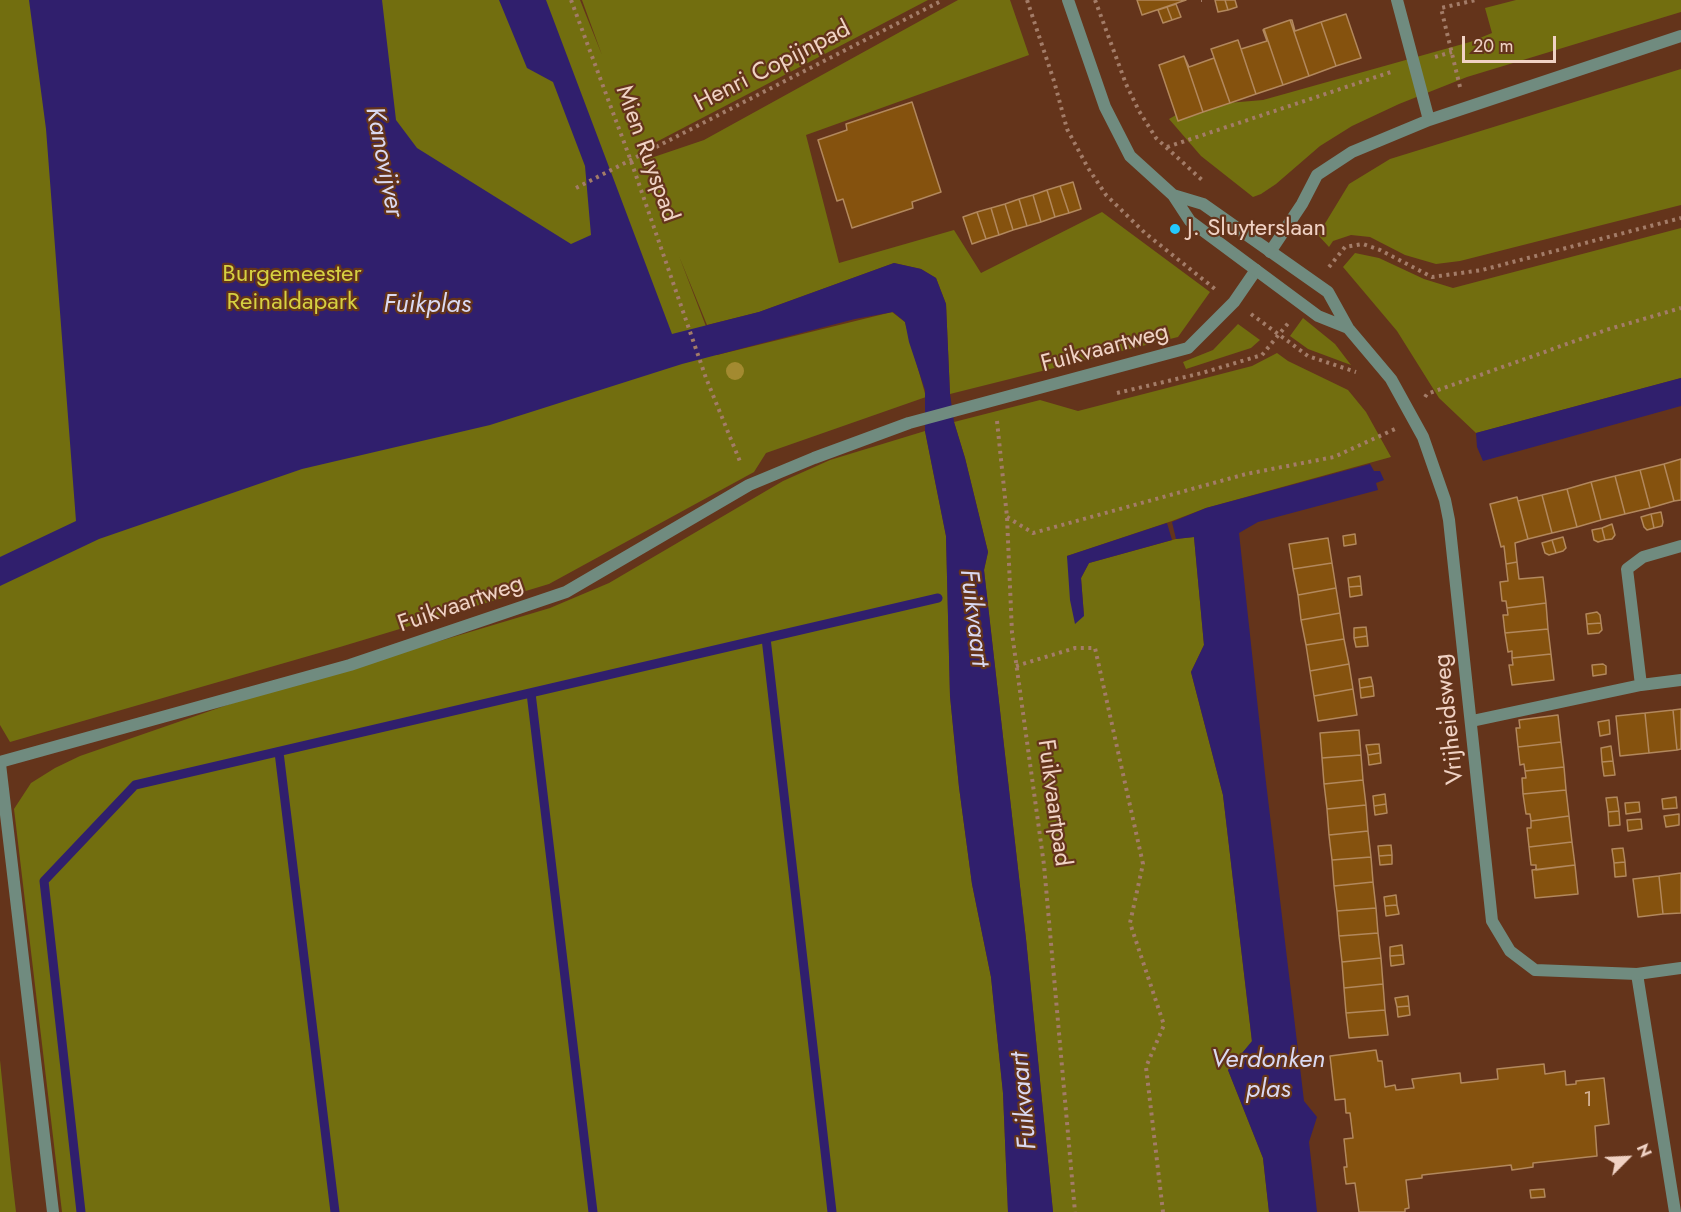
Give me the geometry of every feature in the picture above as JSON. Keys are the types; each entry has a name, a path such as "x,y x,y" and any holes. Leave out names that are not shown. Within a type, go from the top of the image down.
{"street":[{"path":"1068,0 1105,107 1130,156 1173,195"},
{"path":"1397,0 1430,120"},
{"name":"Fuikvaartweg","path":"0,763 350,664 566,592 749,484 909,423 1188,348 1234,302 1302,204 1317,175 1352,152 1430,120 1681,36"},
{"name":"Vrijheidsweg","path":"1173,195 1203,204 1328,292 1348,328 1391,379 1424,437 1445,500 1449,520 1492,921 1510,951 1535,970 1637,974 1681,968"},
{"name":"Vrijheidsweg","path":"1173,195 1190,221 1318,316 1348,328"},
{"path":"1641,685 1627,569 1643,557 1681,546"},
{"path":"1472,721 1641,685 1681,680"},
{"path":"0,763 53,1212"},
{"path":"1637,974 1675,1212"}],"path":[{"name":"Mien Ruyspad","path":"571,0 631,161 706,378 749,484"},
{"name":"Henri Copijnpad","path":"576,188 943,0"},
{"path":"1095,0 1131,93 1156,138 1207,185"},
{"path":"1466,108 1441,8 1476,0"},
{"path":"1167,147 1452,52"},
{"path":"1234,302 1308,356 1353,372 1391,379"},
{"path":"1007,517 1033,533 1246,474 1334,457 1414,420 1427,394 1606,330 1681,308"},
{"name":"Fuikvaartpad","path":"994,399 1007,517 1012,633 1044,865 1075,1212"},
{"path":"1016,666 1075,648 1095,648 1143,864 1130,923 1164,1026 1146,1067 1163,1212"}],"green space":[{"name":"Burgemeester Reinaldapark","path":"0,0 580,0 602,55 582,0 928,0 639,151 642,161 704,140 958,0 1010,0 1029,55 806,135 839,263 954,230 981,273 1102,212 1210,292 1178,337 950,394 946,304 936,278 921,269 894,263 759,312 707,325 679,256 717,355 892,312 905,322 926,397 766,453 754,472 549,584 10,742 0,725"},
{"path":"1516,0 1681,0 1681,12 1467,77 1399,104 1352,126 1320,146 1276,184 1253,197 1201,156 1169,119 1192,106 1263,100 1470,42 1492,33 1485,8"},
{"path":"1681,69 1681,205 1460,261 1436,264 1405,255 1370,237 1351,235 1333,241 1329,247 1318,235 1349,184 1390,159"},
{"path":"1681,228 1681,378 1476,433 1439,398 1397,331 1343,267 1355,253 1379,258 1424,279 1453,288"},
{"path":"1303,318 1335,344 1351,365 1308,349 1290,336"},
{"path":"1238,324 1260,340 1251,348 1186,369 1183,362 1213,350"},
{"path":"1277,353 1288,361 1348,390 1366,412 1391,457 1206,508 1067,556 1084,616 1081,578 1089,563 1176,539 1194,537 1204,645 1191,672 1223,795 1252,1042 1228,1070 1263,1158 1269,1212 1053,1212 1026,939 984,570 988,552 954,422 1040,400 1078,411 1252,366"},
{"path":"925,431 946,536 950,696 972,884 991,977 1003,1093 1008,1212 62,1212 14,809 31,783 80,756 233,703 550,608 609,583 783,481 830,460"},
{"path":"0,1060 11,1169 16,1212 0,1212"}],"water":[{"name":"Burgemeester Reinaldapark","path":"29,0 382,0 396,120 417,148 571,244 591,235 585,166 553,82 527,68 499,0 546,0 672,334 759,312 894,263 921,269 936,278 946,304 950,394 954,422 988,552 984,570 1026,939 1053,1212 1008,1212 1003,1093 991,977 972,884 950,696 946,536 925,431 925,390 909,342 905,322 893,312 855,319 682,364 490,425 302,469 99,539 0,586 0,557 76,521 46,129"},
{"path":"1681,378 1681,406 1483,461 1477,447 1476,433"},
{"name":"Verdonken plas","path":"1370,464 1374,471 1380,471 1384,480 1376,483 1378,490 1258,522 1239,533 1304,1101 1317,1117 1309,1142 1317,1212 1269,1212 1263,1158 1228,1070 1252,1041 1223,795 1191,672 1204,645 1194,537 1176,539 1172,522 1206,508"},
{"path":"1167,523 1172,540 1089,563 1081,578 1084,616 1075,624 1070,600 1067,556"}],"building":[{"path":"1137,0 1186,0 1142,15"},
{"path":"1215,0 1225,0 1228,10 1218,12"},
{"path":"1225,0 1235,0 1237,7 1228,10"},
{"path":"1176,4 1181,17 1172,20 1167,7"},
{"path":"1167,7 1172,20 1163,23 1158,10"},
{"path":"1346,14 1361,58 1336,66 1321,22"},
{"path":"1290,20 1309,76 1283,85 1264,29"},
{"path":"1290,20 1292,20 1295,31 1321,22 1336,66 1309,76"},
{"path":"1264,29 1283,85 1256,94 1241,49 1267,41"},
{"path":"1238,40 1256,94 1230,103 1211,49"},
{"path":"1184,56 1203,112 1178,121 1159,65"},
{"path":"1184,56 1189,67 1214,58 1230,103 1203,112"},
{"path":"912,102 941,192 912,202 913,208 852,228 843,199 837,201 818,140 847,130 846,124"},
{"path":"1073,182 1081,209 1069,213 1060,186"},
{"path":"1060,186 1069,213 1055,217 1047,190"},
{"path":"1047,190 1055,217 1041,222 1033,195"},
{"path":"1033,195 1041,222 1027,226 1019,199"},
{"path":"1019,199 1027,226 1013,230 1005,204"},
{"path":"1005,204 1013,230 999,235 991,208"},
{"path":"991,208 999,235 986,239 977,212"},
{"path":"977,212 986,239 972,244 963,217"},
{"path":"1681,459 1681,500 1674,501 1664,464"},
{"path":"1664,464 1674,501 1650,508 1640,470"},
{"path":"1640,470 1650,508 1625,514 1615,476"},
{"path":"1615,476 1625,514 1601,520 1591,482"},
{"path":"1591,482 1601,520 1577,527 1567,489"},
{"path":"1567,489 1577,527 1552,533 1542,495"},
{"path":"1542,495 1552,533 1528,539 1518,501"},
{"path":"1517,497 1528,539 1515,543 1517,562 1506,564 1504,546 1501,547 1490,504"},
{"path":"1661,512 1662,526 1654,528 1651,514"},
{"path":"1651,514 1654,528 1647,530 1641,517"},
{"path":"1612,524 1615,535 1612,539 1605,540 1602,528"},
{"path":"1602,528 1605,540 1598,542 1594,540 1592,530"},
{"path":"1355,534 1356,544 1344,546 1343,536"},
{"path":"1563,537 1566,548 1556,553 1552,540"},
{"path":"1328,538 1332,563 1293,569 1289,544"},
{"path":"1552,540 1556,553 1549,555 1545,553 1542,543"},
{"path":"1517,562 1519,579 1543,577 1546,603 1507,608 1506,601 1502,601 1500,582 1508,581 1506,564"},
{"path":"1332,563 1336,588 1298,595 1293,569"},
{"path":"1360,576 1361,586 1349,587 1348,578"},
{"path":"1361,586 1362,595 1350,597 1349,587"},
{"path":"1336,588 1340,613 1301,620 1298,595"},
{"path":"1546,603 1548,629 1505,633 1503,615 1508,615 1507,608"},
{"path":"1597,612 1601,623 1587,624 1586,614"},
{"path":"1340,613 1344,639 1306,645 1301,620"},
{"path":"1601,623 1602,630 1599,633 1588,634 1587,624"},
{"path":"1366,627 1367,636 1354,638 1354,628"},
{"path":"1548,629 1551,654 1512,658 1512,651 1508,652 1505,633"},
{"path":"1367,636 1368,646 1356,647 1354,638"},
{"path":"1344,639 1349,664 1310,671 1306,645"},
{"path":"1551,654 1554,680 1512,685 1509,665 1513,665 1512,658"},
{"path":"1349,664 1353,689 1314,696 1310,671"},
{"path":"1592,665 1606,666 1606,674 1593,676"},
{"path":"1371,677 1373,686 1360,688 1359,679"},
{"path":"1373,686 1374,696 1361,698 1360,688"},
{"path":"1353,689 1357,715 1318,721 1314,696"},
{"path":"1681,709 1681,749 1677,750 1673,710"},
{"path":"1673,710 1677,750 1649,753 1645,713"},
{"path":"1645,713 1649,753 1620,756 1616,716"},
{"path":"1558,715 1561,742 1518,747 1516,728 1520,728 1519,720"},
{"path":"1609,720 1610,734 1600,736 1598,722"},
{"path":"1359,730 1361,755 1322,758 1320,733"},
{"path":"1561,742 1564,767 1525,771 1524,764 1520,765 1518,747"},
{"path":"1379,744 1380,753 1368,755 1366,745"},
{"path":"1611,746 1613,761 1602,762 1601,748"},
{"path":"1380,753 1381,763 1369,765 1368,755"},
{"path":"1361,755 1363,780 1324,784 1322,758"},
{"path":"1613,761 1615,775 1604,776 1602,762"},
{"path":"1564,767 1566,790 1523,794 1522,778 1526,778 1525,771"},
{"path":"1363,780 1366,805 1327,809 1324,784"},
{"path":"1566,790 1569,816 1531,821 1530,814 1526,814 1523,794"},
{"path":"1385,794 1386,804 1374,806 1373,796"},
{"path":"1617,797 1619,811 1608,812 1606,798"},
{"path":"1676,797 1677,808 1663,809 1662,799"},
{"path":"1639,802 1640,812 1626,814 1625,803"},
{"path":"1386,804 1387,813 1375,815 1374,806"},
{"path":"1366,805 1368,831 1329,835 1327,809"},
{"path":"1619,811 1620,825 1609,826 1608,812"},
{"path":"1679,814 1679,825 1666,827 1664,816"},
{"path":"1569,816 1572,842 1529,847 1527,828 1531,828 1531,821"},
{"path":"1641,819 1642,829 1628,831 1627,820"},
{"path":"1368,831 1371,857 1332,860 1329,835"},
{"path":"1572,842 1575,865 1536,870 1536,865 1531,865 1529,847"},
{"path":"1391,845 1392,855 1379,856 1378,846"},
{"path":"1623,848 1625,862 1614,863 1612,849"},
{"path":"1392,855 1392,864 1380,865 1379,856"},
{"path":"1371,857 1373,882 1334,886 1332,860"},
{"path":"1625,862 1626,876 1615,877 1614,863"},
{"path":"1575,865 1578,894 1535,898 1532,870"},
{"path":"1681,873 1681,913 1663,914 1659,876"},
{"path":"1659,876 1663,914 1638,917 1633,879"},
{"path":"1373,882 1376,908 1337,911 1334,886"},
{"path":"1396,895 1397,905 1385,906 1384,897"},
{"path":"1397,905 1399,914 1386,916 1385,906"},
{"path":"1376,908 1378,933 1339,936 1337,911"},
{"path":"1378,933 1381,958 1342,962 1339,936"},
{"path":"1402,945 1403,955 1390,956 1390,947"},
{"path":"1403,955 1404,964 1391,966 1390,956"},
{"path":"1381,958 1383,984 1344,988 1342,962"},
{"path":"1383,984 1385,1010 1346,1013 1344,988"},
{"path":"1408,996 1409,1006 1397,1007 1395,998"},
{"path":"1409,1006 1410,1015 1398,1017 1397,1007"},
{"path":"1385,1010 1388,1035 1349,1038 1346,1013"},
{"path":"1376,1050 1378,1061 1382,1061 1385,1087 1395,1085 1396,1090 1414,1088 1412,1079 1460,1073 1461,1083 1498,1079 1497,1069 1544,1064 1545,1074 1565,1071 1566,1085 1576,1084 1576,1081 1604,1078 1609,1124 1595,1126 1597,1156 1533,1163 1533,1167 1512,1170 1511,1165 1422,1175 1422,1178 1406,1180 1409,1208 1405,1209 1405,1212 1359,1212 1355,1183 1346,1184 1344,1167 1347,1167 1344,1139 1353,1138 1350,1113 1346,1113 1345,1099 1335,1100 1330,1056"},
{"path":"1544,1189 1545,1197 1531,1198 1530,1190"}],"waterway":[{"path":"81,1212 44,881 135,785 938,598"},
{"path":"766,638 832,1212"},
{"path":"531,693 593,1212"},
{"path":"279,752 335,1212"}],"place":[{"name":"J. Sluyterslaan","path":"1175,229"}],"water label":[{"name":"Kanovijver","path":"383,162"},
{"name":"Fuikplas","path":"427,306"},
{"name":"Fuikvaart","path":"973,618"},
{"name":"Fuikvaart","path":"1025,1101"}]}
